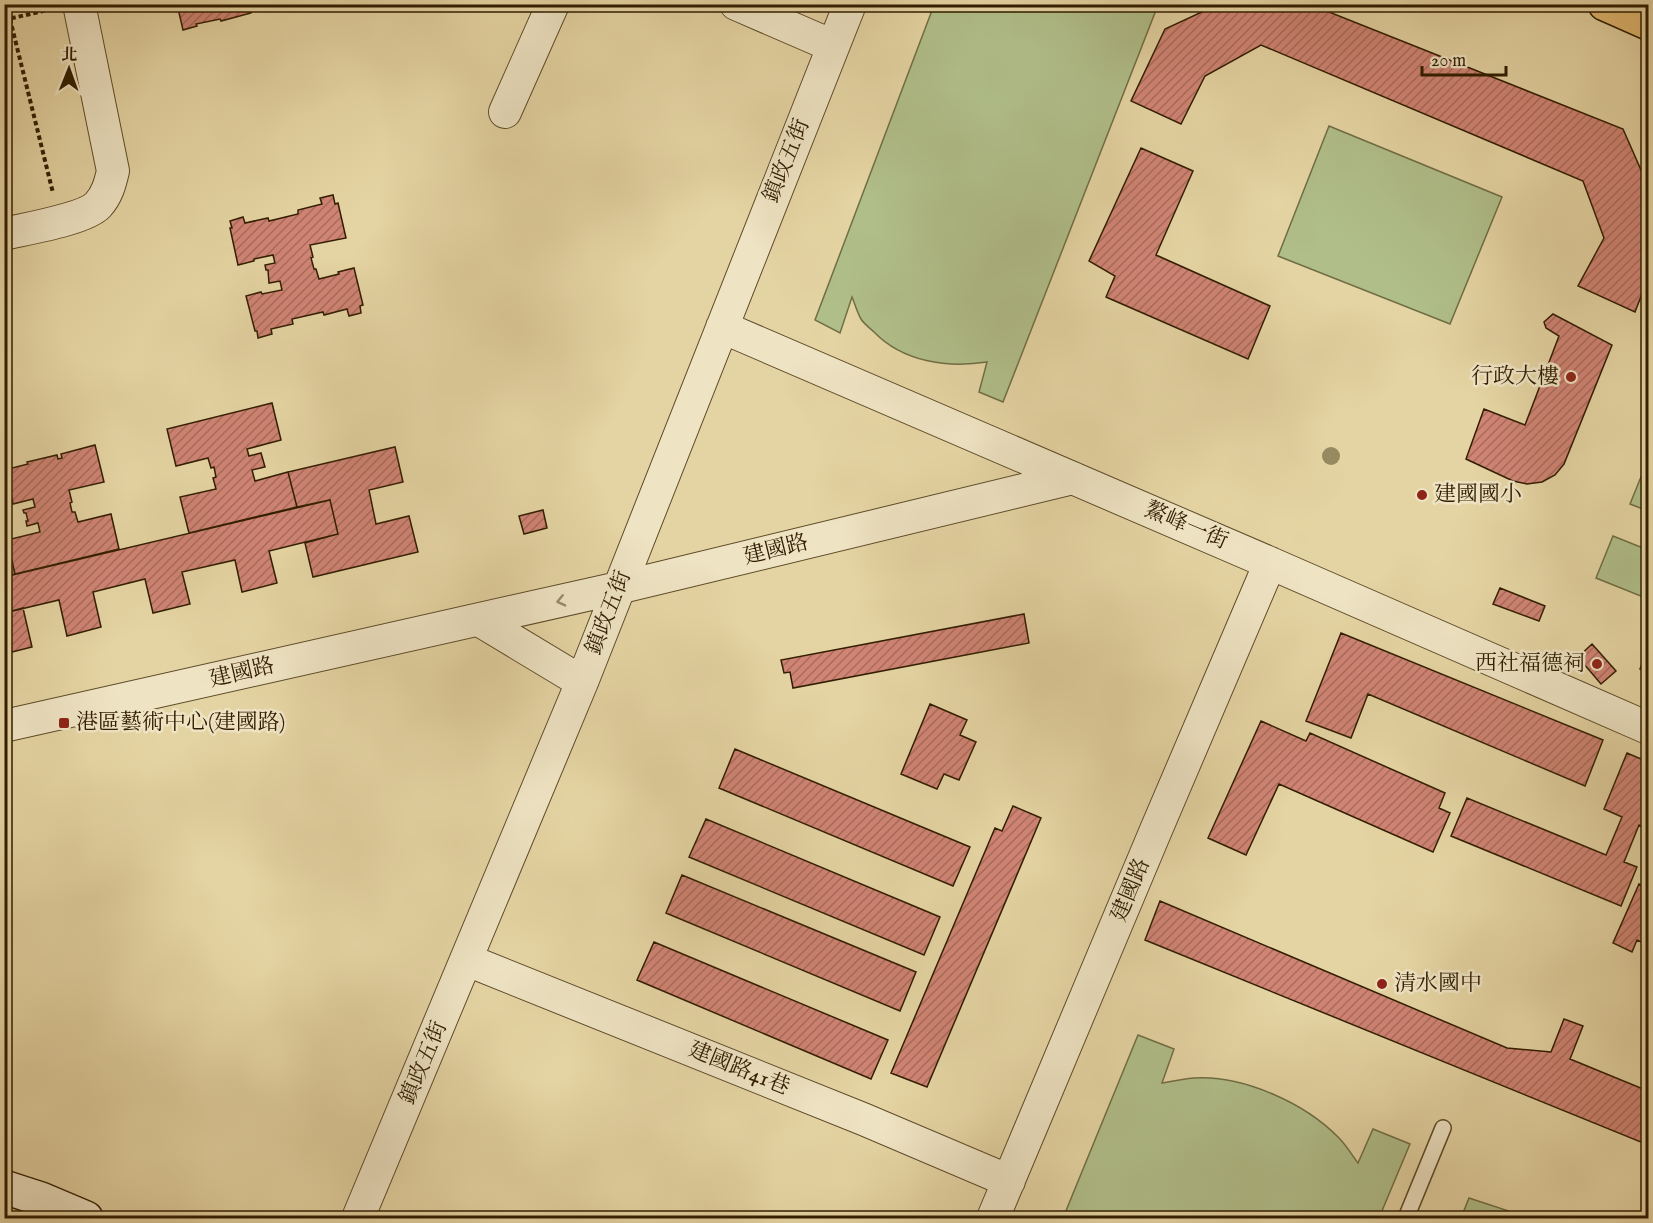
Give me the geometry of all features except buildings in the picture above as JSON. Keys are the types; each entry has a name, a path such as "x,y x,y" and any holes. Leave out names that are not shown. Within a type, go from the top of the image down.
{"main road":[{"path":"1605,4 1648,23"}],"street":[{"path":"505,112 553,4"},
{"path":"736,4 833,46"},
{"name":"鎮政五街","path":"358,1218 582,682 850,4"},
{"path":"4,234 85,214 97,207 110,188 113,171 71,6"},
{"name":"鰲峰一街","path":"722,327 1648,728"},
{"name":"建國路","path":"4,726 618,588 1073,478"},
{"name":"建國路","path":"993,1218 1270,563"},
{"path":"479,620 582,682"},
{"name":"建國路41巷","path":"467,960 852,1114 1009,1180"},
{"path":"4,1187 41,1199 86,1218"}],"lane":[{"path":"1407,1218 1443,1128"}],"path":[{"path":"4,20 71,6"},
{"path":"10,19 60,221"}],"green space":[{"path":"934,5 1158,5 1003,402 979,392 987,362 941,363 898,350 864,323 852,297 840,333 815,320"},
{"path":"1329,126 1502,197 1450,324 1278,256"},
{"path":"1648,463 1648,511 1630,504"},
{"path":"1613,536 1648,550 1648,599 1596,578"},
{"path":"1138,1035 1174,1049 1162,1083 1194,1078 1213,1078 1252,1086 1272,1094 1309,1113 1325,1125 1342,1141 1358,1163 1373,1129 1410,1144 1379,1218 1063,1218"},
{"path":"1469,1198 1530,1218 1461,1218"}],"place":[{"name":"行政大樓","path":"1571,377"},
{"name":"建國國小","path":"1422,495"},
{"name":"西社福德祠","path":"1597,664"},
{"name":"港區藝術中心(建國路)","path":"64,723"},
{"name":"清水國中","path":"1382,984"}]}
